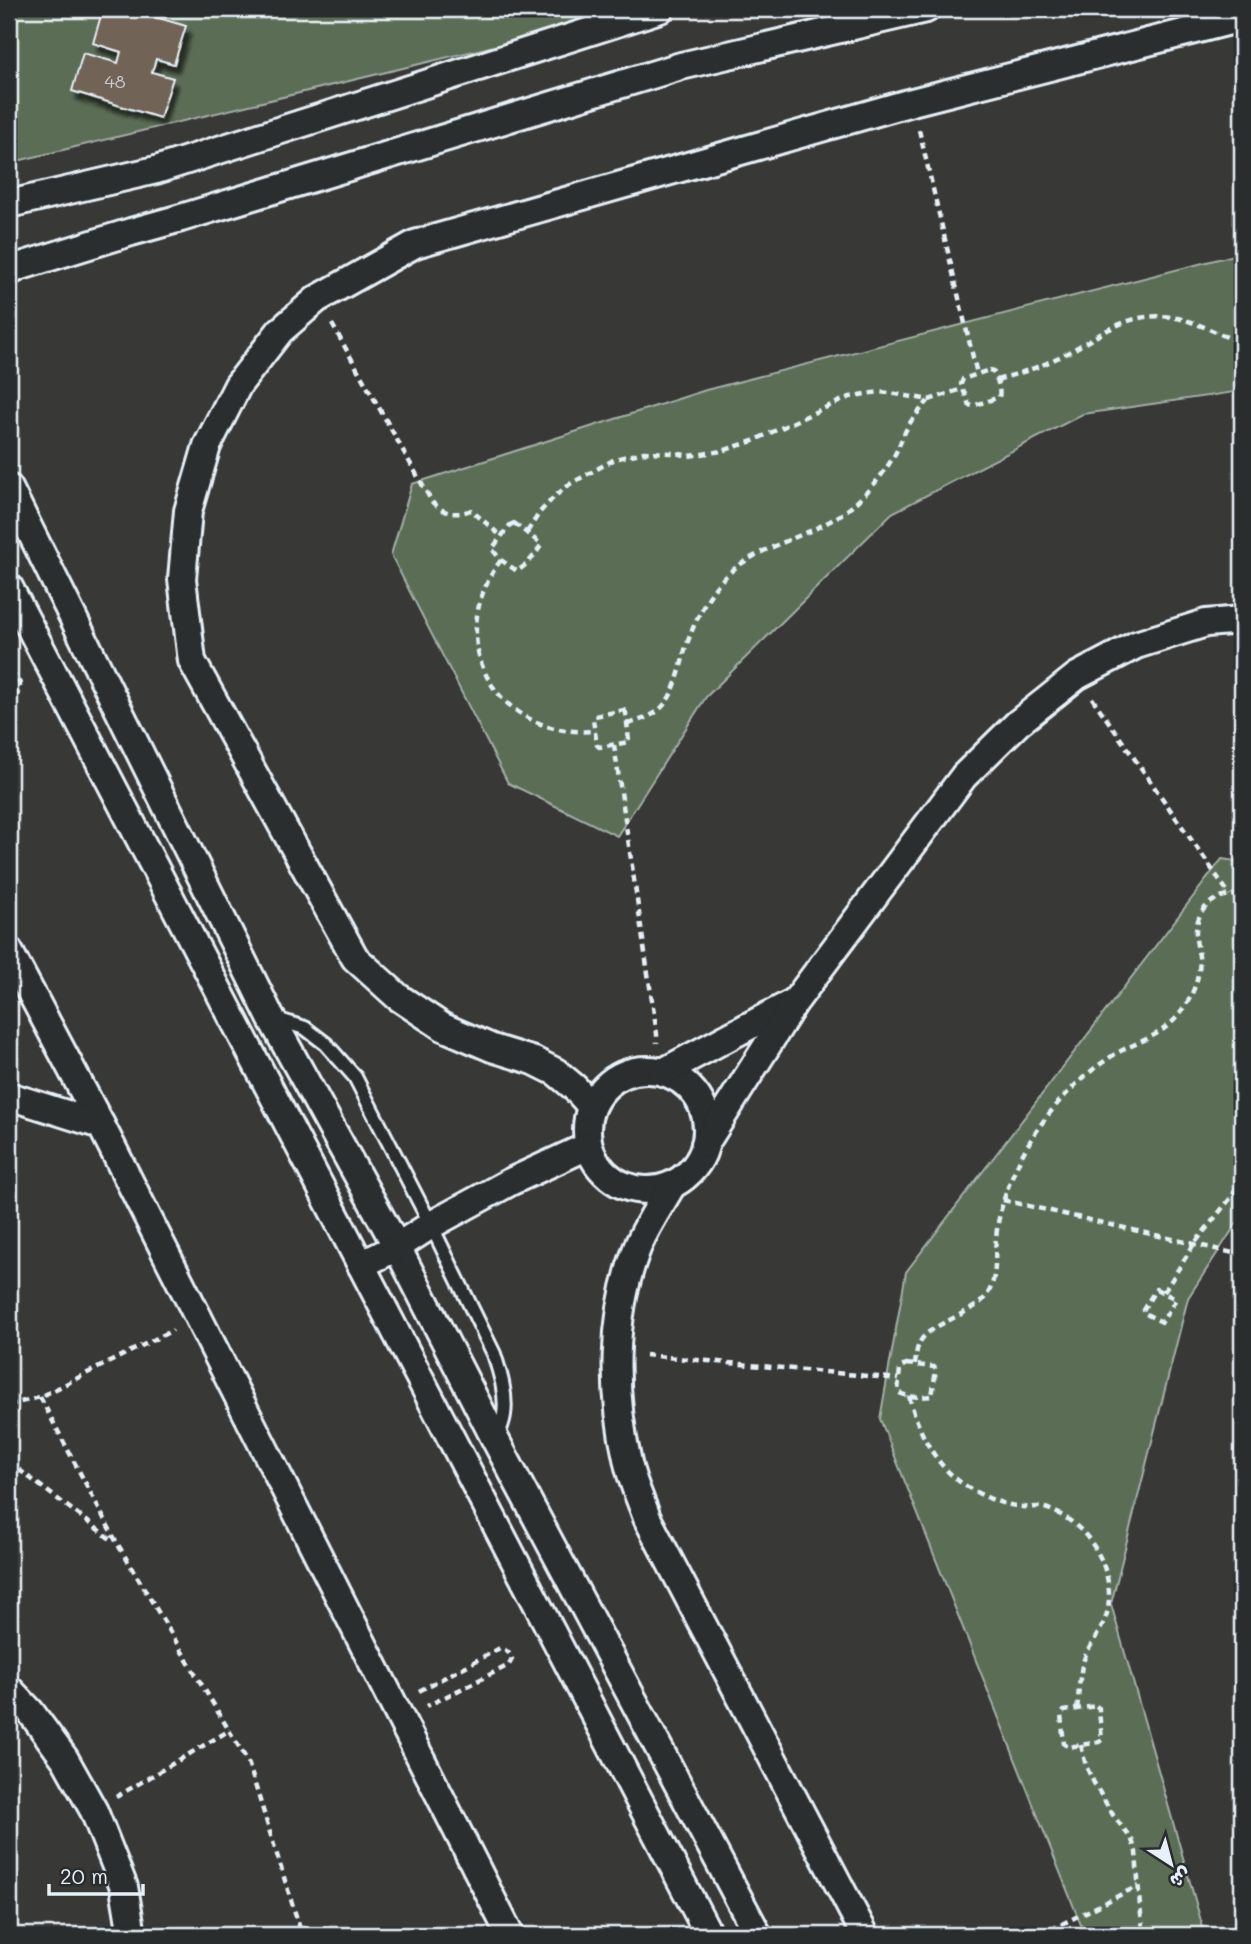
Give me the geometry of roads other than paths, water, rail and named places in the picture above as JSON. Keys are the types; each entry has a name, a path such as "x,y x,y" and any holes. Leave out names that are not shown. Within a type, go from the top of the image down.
{"street":[{"path":"9,204 156,170 660,9"},
{"path":"9,272 131,232 681,66 926,9"},
{"path":"591,1106 574,1087 555,1072 534,1061 492,1048 443,1027 398,997 355,957 192,661 182,579 188,511 207,446 238,385 280,331 317,299 415,244 912,102 1242,18"},
{"path":"9,488 271,1018 397,1247 496,1441 758,1935"},
{"path":"9,587 709,1935"},
{"path":"705,1144 707,1125 703,1108 694,1092 680,1080 656,1071 631,1072 614,1079 601,1091 591,1106 587,1119 588,1146 594,1160 614,1181 628,1188 657,1190 672,1185 687,1175 699,1161 705,1144 794,1003 964,776 1018,723 1077,676 1136,645 1206,623 1242,620"},
{"path":"9,951 101,1125 510,1935"},
{"path":"656,1071 794,1003"},
{"path":"9,1096 101,1125"},
{"path":"361,1265 510,1182 588,1146"},
{"path":"672,1185 636,1250 623,1300 616,1352 618,1409 628,1465 647,1518 865,1935"},
{"path":"9,1689 30,1711 65,1759 94,1811 124,1886 132,1935"}],"lane":[{"path":"271,1018 305,1028 326,1044 355,1077 494,1353 501,1373 505,1416 496,1441"}]}
